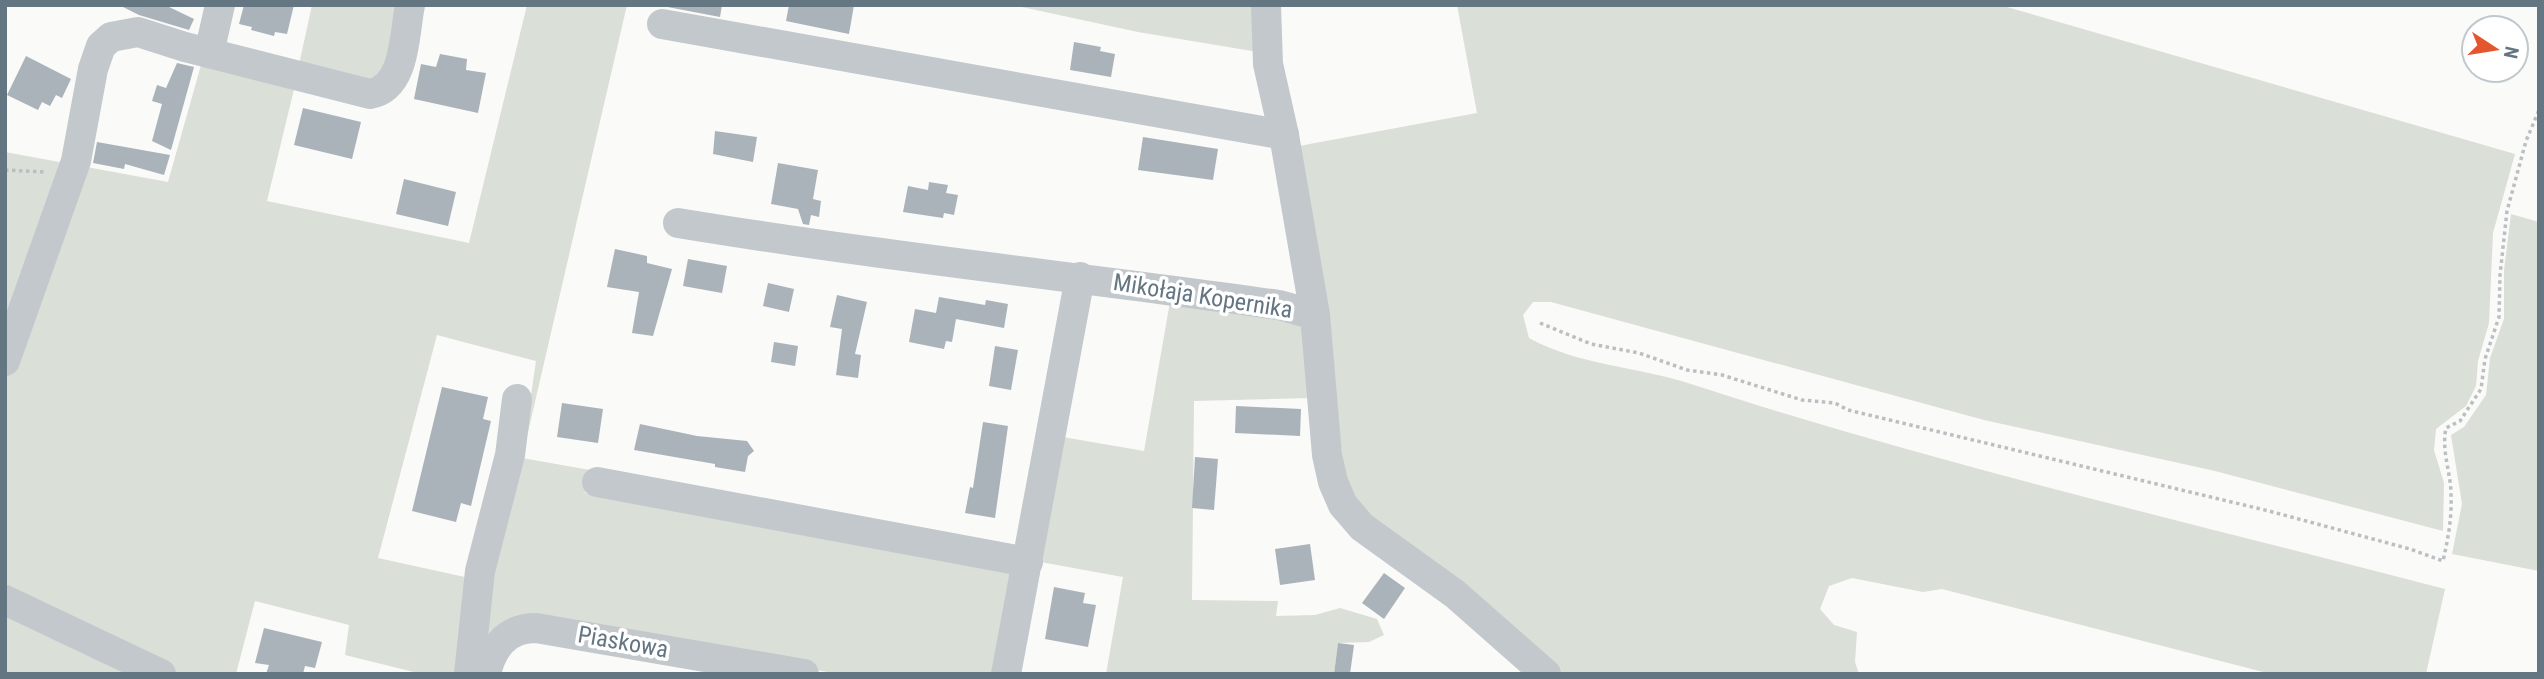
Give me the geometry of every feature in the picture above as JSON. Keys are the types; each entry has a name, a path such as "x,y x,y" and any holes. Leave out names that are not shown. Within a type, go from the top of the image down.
{"street":[{"path":"209,54 220,5"},
{"path":"5,361 71,177 84,128 93,69 101,46 111,37 138,32 209,54 370,94 382,92 391,85 410,5"},
{"path":"1266,5 1268,64 1284,135 1315,314"},
{"path":"662,24 1284,135"},
{"name":"Mikołaja Kopernika","path":"678,223 844,250 940,259 1279,305 1315,314 1327,455 1333,482 1343,505 1362,527 1455,594 1546,674"},
{"path":"1006,674 1080,277"},
{"path":"469,674 480,571 510,455 517,399"},
{"path":"597,482 1028,562"},
{"path":"5,600 161,674"},
{"name":"Piaskowa","path":"486,674 495,648 507,636 522,628 566,632 804,674"}],"path":[{"path":"1539,323 1605,348 1639,353 1687,370 1722,376 1802,400 1835,403 1848,410 1952,438 2269,511 2410,549 2443,561 2450,530 2451,492 2443,443 2446,428 2460,421 2481,389 2486,359 2499,317 2500,275 2507,211 2526,141 2539,110"},
{"path":"5,170 47,172 71,177"}],"shaded area":[{"path":"312,5 403,5 381,81 298,69"},
{"path":"527,5 627,5 522,458 590,470 585,493 1017,565 998,674 839,674 526,620 481,674 422,674 345,655 349,625 255,601 236,674 5,674 5,152 168,182 203,58 296,81 267,201 469,243","holes":["437,335 536,361 527,423 483,581 378,558"]},
{"path":"1012,5 1257,5 1258,52 1138,32"},
{"path":"1457,5 2000,5 2515,154 2493,233 2489,323 2478,361 2476,386 2466,406 2436,429 2434,450 2444,483 2443,531 2215,471 1984,420 1551,302 1533,302 1523,315 1529,338 1588,360 1670,378 1972,467 2445,589 2426,674 2271,674 1942,589 1923,592 1852,578 1829,586 1820,609 1834,625 1857,632 1855,662 1859,674 1561,674 1464,589 1363,512 1347,489 1299,146 1477,113"},
{"path":"2511,214 2539,222 2539,571 2452,554 2462,504 2451,435 2464,427 2486,395 2490,358 2504,319 2504,270"},
{"path":"1171,296 1268,309 1308,328 1312,398 1194,401 1192,600 1278,601 1276,616 1315,615 1340,608 1377,619 1384,635 1369,642 1338,643 1334,674 1106,674 1123,577 1035,561 1057,436 1144,451"}],"building":[{"path":"119,5 165,5 194,19 189,30 139,15"},
{"path":"244,5 294,5 287,34 275,32 274,36 239,24"},
{"path":"657,5 722,5 720,17"},
{"path":"789,5 854,5 849,34 786,21"},
{"path":"1074,42 1101,47 1100,51 1115,54 1111,77 1070,70"},
{"path":"440,54 467,59 466,70 486,73 478,113 414,99 421,64 436,67"},
{"path":"26,56 71,79 62,98 56,95 50,106 42,102 38,110 7,95"},
{"path":"177,63 194,67 171,150 152,141 162,104 152,101 157,85 166,88"},
{"path":"303,108 361,122 352,159 294,145"},
{"path":"715,131 757,137 753,162 713,154"},
{"path":"1143,137 1218,149 1213,180 1138,170"},
{"path":"97,142 170,155 164,175 125,164 124,169 93,163"},
{"path":"778,163 818,170 813,199 821,201 819,217 811,215 809,225 803,224 798,209 771,204"},
{"path":"404,179 456,192 448,226 396,214"},
{"path":"929,182 948,185 946,193 958,195 954,215 944,213 943,218 903,212 908,186 928,190"},
{"path":"615,249 647,256 647,263 672,269 653,336 632,333 639,292 607,287"},
{"path":"688,259 727,266 722,293 683,286"},
{"path":"768,283 794,289 789,312 763,306"},
{"path":"837,295 867,302 855,354 861,355 858,378 836,375 842,329 830,327"},
{"path":"939,297 985,305 986,300 1008,304 1004,328 956,319 952,342 946,341 944,349 909,342 915,309 936,313"},
{"path":"774,342 798,346 795,366 771,362"},
{"path":"995,346 1018,350 1011,390 989,386"},
{"path":"442,387 488,397 483,419 491,421 471,506 461,503 456,522 412,511"},
{"path":"562,403 603,409 598,443 557,437"},
{"path":"1236,406 1301,409 1300,436 1235,433"},
{"path":"983,422 1008,426 995,518 965,513 970,487 973,488"},
{"path":"640,424 697,436 747,441 754,451 748,456 745,472 634,450"},
{"path":"1195,457 1218,459 1214,510 1192,508"},
{"path":"1310,544 1315,580 1280,585 1275,549"},
{"path":"1384,573 1405,588 1384,619 1362,603"},
{"path":"1054,587 1085,593 1083,603 1096,605 1088,647 1045,639"},
{"path":"264,628 322,642 315,668 305,666 303,674 266,674 269,665 255,663"},
{"path":"1338,643 1354,645 1350,674 1334,674"}]}
